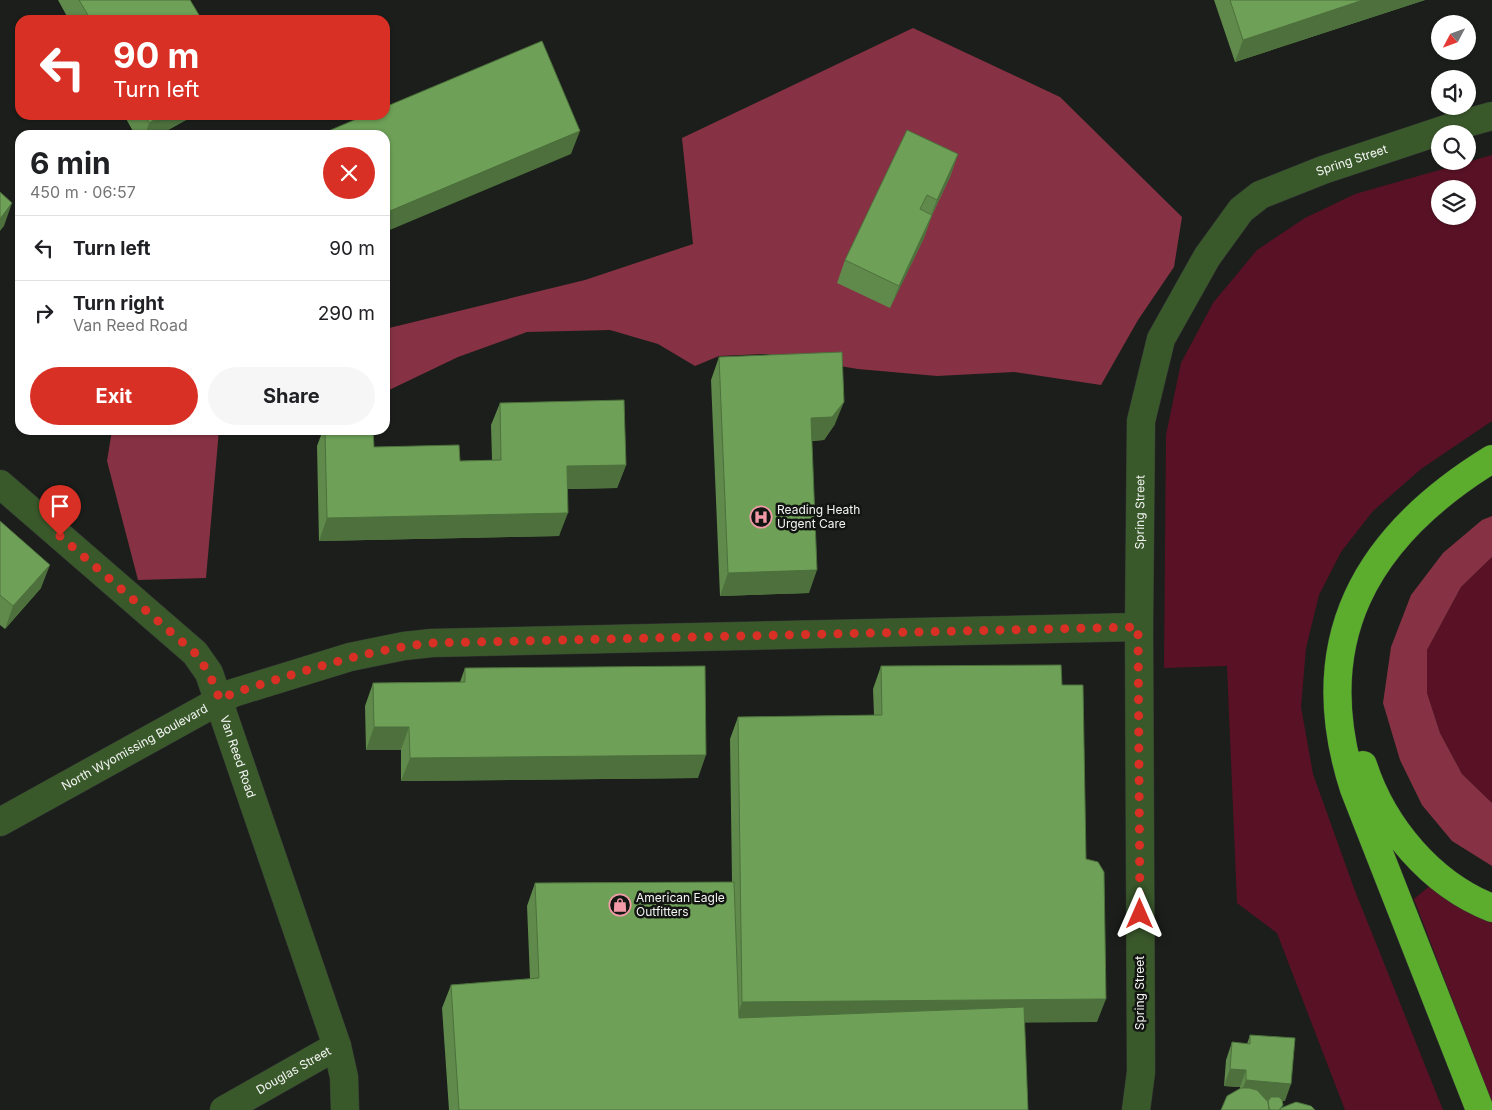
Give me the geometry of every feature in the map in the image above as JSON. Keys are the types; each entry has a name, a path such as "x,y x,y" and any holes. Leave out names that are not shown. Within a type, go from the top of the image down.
{"highway":[{"path":"1488,467 1467,490 1426,524 1390,568 1373,600 1359,637 1353,696 1358,744 1364,767 1373,791 1397,832 1423,862 1444,880 1492,908"},
{"path":"1480,1110 1361,809 1346,766 1336,713 1337,663 1344,635 1367,578 1394,538 1411,520 1488,467"}],"street":[{"name":"Spring Street","path":"1136,1110 1141,1072 1138,627 1140,421 1162,339 1207,257 1241,210 1260,195 1360,158 1452,127 1492,116"},
{"name":"Van Reed Road","path":"0,484 195,653 209,673 220,700 337,1046 344,1076 345,1110"},
{"name":"North Wyomissing Boulevard","path":"0,822 233,693 350,657 395,647 432,643 1138,627"},
{"name":"Douglas Street","path":"224,1110 337,1046"}],"shaded area":[{"path":"913,28 1060,97 1182,217 1174,267 1138,320 1101,385 1014,372 937,376 858,369 765,354 719,356 695,366 658,344 610,330 527,332 458,357 390,390 390,328 585,280 693,244 682,138"},
{"path":"1492,155 1492,421 1421,469 1373,511 1341,552 1319,595 1306,648 1301,707 1313,774 1355,891 1443,1110 1345,1110 1277,933 1237,903 1227,666 1164,668 1166,435 1181,363 1213,303 1257,250 1305,218 1355,194 1439,170 1476,170 1476,160"},
{"path":"111,435 219,435 206,578 138,580 107,461"},
{"path":"1492,516 1492,557 1461,587 1427,650 1427,693 1440,733 1462,774 1492,803 1492,866 1452,841 1422,805 1400,760 1383,703 1391,647 1411,595 1443,553 1482,520"},
{"path":"1492,557 1492,803 1462,774 1440,733 1427,693 1427,650 1461,587"},
{"path":"1431,885 1492,922 1492,1103 1414,899"}],"building":[{"path":"79,0 190,0 199,15 88,15"},
{"path":"1230,0 1363,0 1243,40"},
{"path":"542,41 580,131 390,211 390,130 331,130 354,120 390,120 390,105"},
{"path":"907,130 958,154 937,200 927,195 920,209 932,215 899,286 845,260"},
{"path":"0,192 12,203 0,219"},
{"name":"Reading Heath Urgent Care","path":"842,352 844,402 832,417 811,418 817,570 728,573 719,357"},
{"path":"624,400 626,465 567,466 568,513 327,518 325,435 373,435 374,447 459,445 460,461 501,460 500,403"},
{"path":"0,521 50,565 13,606 0,595"},
{"path":"1061,665 1062,685 1083,685 1086,859 1098,862 1104,872 1106,999 742,1002 738,717 882,715 881,666"},
{"path":"705,666 706,755 410,758 409,727 374,727 373,683 465,682 465,668"},
{"path":"734,882 739,1018 1024,1007 1028,1110 459,1110 451,985 539,978 535,883"},
{"path":"1250,1035 1295,1038 1291,1084 1246,1080 1246,1070 1230,1069 1232,1042 1250,1044"},
{"path":"1241,1088 1257,1090 1268,1102 1269,1110 1221,1110 1227,1096"},
{"path":"1271,1097 1279,1097 1282,1100 1283,1105 1279,1110 1271,1110 1269,1108 1268,1101"},
{"path":"1296,1102 1311,1106 1315,1110 1280,1110"}],"place":[{"name":"Reading Heath Urgent Care","path":"761,517"},
{"name":"American Eagle Outfitters","path":"620,905"}],"route":[{"path":"60,536 195,653 209,673 220,700 233,693 350,657 378,650 432,643 1138,627 1140,914"}]}
